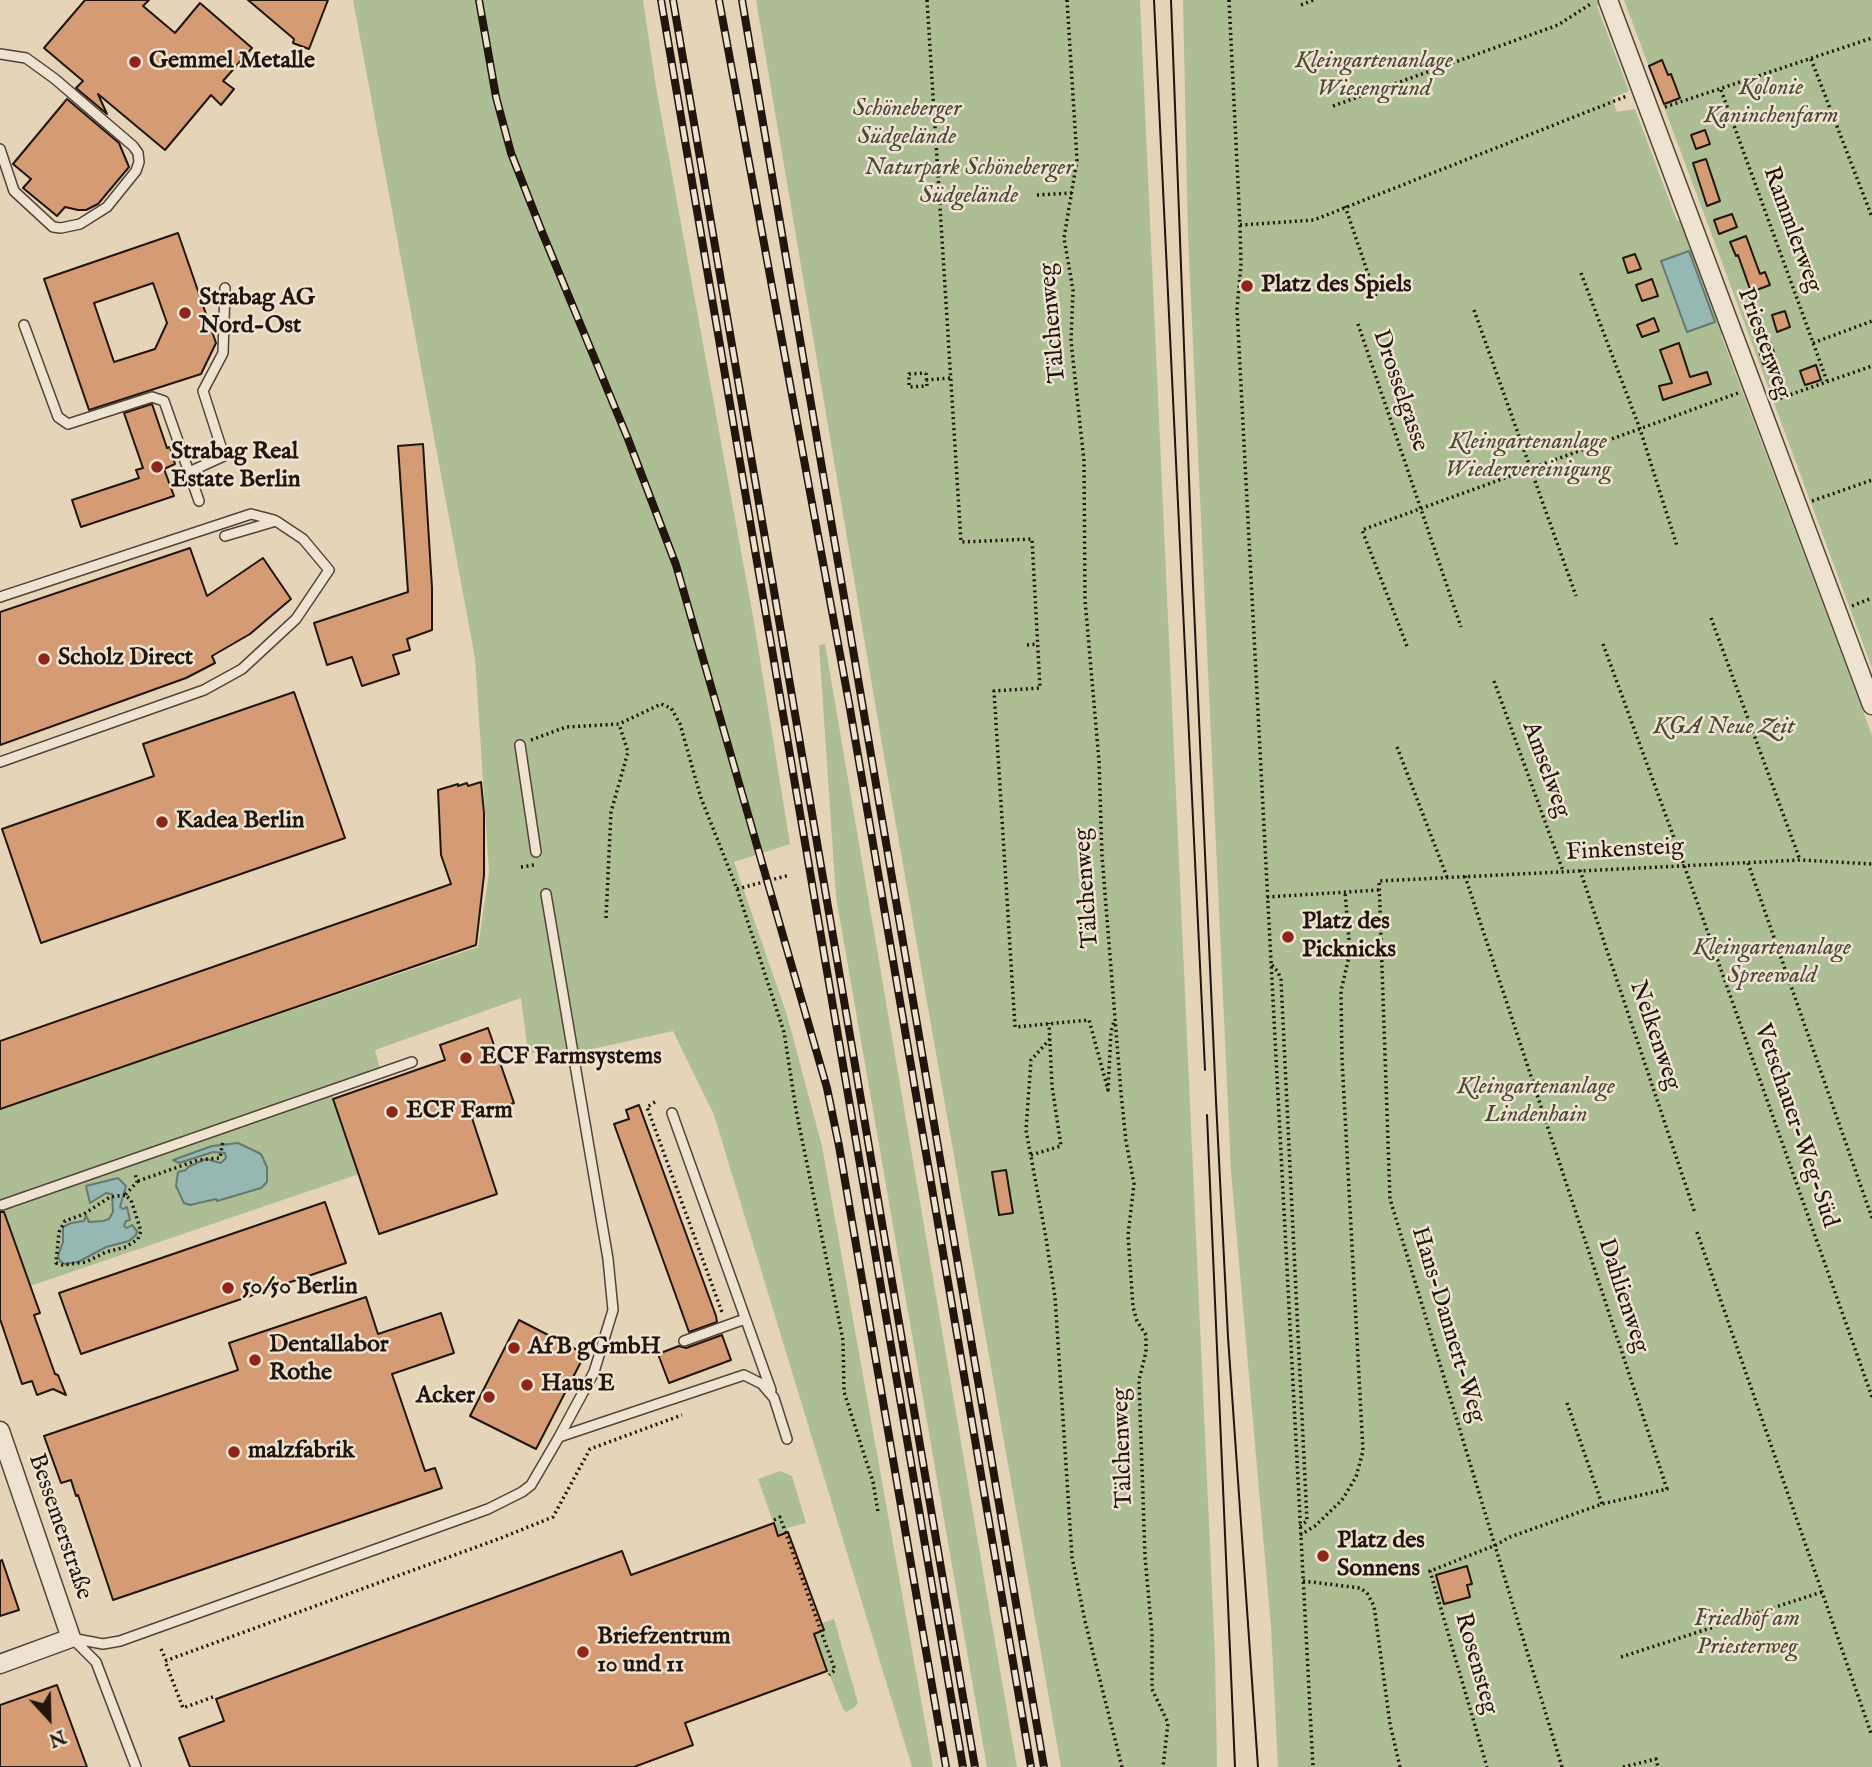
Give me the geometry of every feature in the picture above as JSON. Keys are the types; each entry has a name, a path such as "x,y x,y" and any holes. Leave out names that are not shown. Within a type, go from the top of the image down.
{"street":[{"name":"Priesterweg","path":"1608,0 1872,705"},
{"name":"Bessemerstraße","path":"0,1431 71,1638"},
{"path":"0,1664 71,1638"}],"lane":[{"path":"0,54 26,58 55,79 133,146 138,153 139,162 136,171 107,207 80,224 61,228 52,226 14,191 0,149"},
{"path":"189,472 225,456 203,391 223,353 225,288"},
{"path":"24,325 58,418 68,424 152,397 164,401 199,501"},
{"path":"0,597 251,514 276,521 303,539 329,570 296,619 242,669 204,690 0,762"},
{"path":"225,536 276,521"},
{"path":"520,745 536,852"},
{"path":"71,1638 103,1644 120,1641 488,1509 531,1485 594,1372 613,1310 606,1245 546,894"},
{"path":"2,1205 412,1062"},
{"path":"672,1113 787,1439"},
{"path":"684,1341 745,1319"},
{"path":"559,1437 744,1375 762,1384 774,1398"},
{"path":"71,1638 96,1662 136,1767"}],"path":[{"path":"927,0 962,549"},
{"name":"Tälchenweg","path":"1067,0 1077,160 1064,238 1073,290 1071,341 1084,461 1085,600 1099,761 1102,856 1126,1141 1134,1184 1128,1235 1133,1307 1137,1321 1146,1335 1146,1352 1139,1380 1145,1543 1152,1634 1152,1689 1168,1723 1163,1767"},
{"path":"1229,0 1240,225 1241,265 1237,309 1313,1767"},
{"path":"1301,5 1313,0"},
{"path":"1334,106 1558,25 1597,0"},
{"path":"1682,101 1872,38"},
{"path":"1811,59 1872,217"},
{"path":"1240,225 1314,220 1642,90"},
{"name":"Rammlerweg","path":"1721,90 1827,382"},
{"path":"1037,195 1072,193"},
{"path":"1345,206 1376,297"},
{"path":"1581,273 1640,429 1677,545"},
{"path":"1474,310 1576,596"},
{"path":"1813,344 1872,321"},
{"name":"Drosselgasse","path":"1358,324 1461,627"},
{"path":"1407,646 1362,530 1640,429 1757,396 1827,382 1872,366"},
{"path":"926,373 926,380 927,386 909,387 909,374 926,373"},
{"path":"926,380 950,378"},
{"path":"1797,506 1872,480"},
{"path":"961,542 1038,538"},
{"path":"1032,539 1040,688 994,691 1015,1027 1089,1020 1108,1090 1111,1032 1115,1019"},
{"path":"1712,618 1800,860"},
{"path":"1027,645 1036,644"},
{"name":"Vetschauer-Weg-Süd","path":"1603,644 1872,1397"},
{"name":"Amselweg","path":"1494,681 1563,871"},
{"path":"520,745 566,727 619,724 662,704 671,708 680,724 701,798 737,889 784,1032 796,1110 843,1340 844,1392 873,1482 878,1512"},
{"path":"606,918 611,812 628,752 619,724"},
{"path":"1396,747 1447,877"},
{"name":"Finkensteig","path":"1379,881 1800,860 1872,864"},
{"path":"1748,863 1872,1218"},
{"name":"Nelkenweg","path":"1580,870 1695,1213"},
{"path":"737,889 790,875"},
{"name":"Dahlienweg","path":"1430,1571 1496,1545 1510,1536 1602,1504 1667,1489 1465,876"},
{"name":"Hans-Dannert-Weg","path":"1379,881 1390,1199 1562,1767"},
{"path":"1267,897 1380,890"},
{"path":"1300,1535 1315,1526 1342,1500 1356,1477 1363,1451 1342,1059 1341,991 1350,953 1345,892"},
{"path":"1272,965 1281,980 1307,1521 1300,1526"},
{"path":"1031,1155 1061,1146 1052,1086 1049,1023"},
{"path":"1050,1039 1031,1060 1026,1130 1055,1297 1072,1557 1082,1609 1122,1767"},
{"path":"655,1102 647,1107 727,1325"},
{"path":"125,1195 131,1200 141,1231 138,1239 126,1247 106,1252 86,1262 63,1265 56,1263 59,1232 65,1221 84,1214 110,1197 125,1195 137,1182 198,1160 220,1158 223,1142"},
{"path":"132,1159 137,1182"},
{"path":"1697,1232 1872,1736"},
{"path":"1567,1403 1602,1504"},
{"path":"166,1661 553,1517 590,1449 682,1415"},
{"path":"774,1520 780,1517 835,1670 829,1675"},
{"name":"Rosensteg","path":"1430,1571 1488,1767"},
{"path":"1303,1581 1360,1588 1367,1593 1374,1606 1390,1724 1400,1767"},
{"path":"1621,1657 1822,1592"},
{"path":"161,1649 183,1708 213,1697"},
{"path":"1623,1767 1656,1759 1658,1767"}],"green space":[{"path":"353,0 643,0 656,87 754,622 790,844 734,862 787,1015 822,1146 933,1767 912,1767 714,1115 673,1031 592,1049 528,1053 521,998 375,1050 380,1069 329,1086 353,1158 362,1173 30,1286 0,1199 0,1109 478,947 489,872 475,658"},
{"name":"Naturpark Schöneberger Südgelände","path":"756,0 1140,0 1215,1656 1217,1767 1061,1767 885,762"},
{"path":"1183,0 1600,0 1601,3 1597,6 1629,91 1612,98 1617,112 1635,109 1677,221 1683,220 1726,333 1721,335 1872,735 1872,1767 1278,1767 1271,1627 1231,1171 1188,236"},
{"name":"Kolonie Kaninchenfarm","path":"1624,0 1872,0 1872,668 1713,238"},
{"path":"825,644 1017,1767 987,1767 836,897 819,645"},
{"path":"780,1471 792,1476 806,1523 787,1528 788,1532 778,1536 758,1479"},
{"path":"834,1619 858,1703 846,1712 811,1627"}],"water":[{"path":"1689,251 1715,322 1687,332 1661,261"},
{"path":"238,1143 261,1154 267,1167 267,1182 261,1188 217,1201 216,1199 190,1205 184,1203 176,1186 178,1172 206,1159 221,1163 226,1158 225,1153 213,1152 179,1163 173,1160 212,1146"},
{"path":"118,1178 126,1186 120,1207 127,1207 130,1220 126,1221 124,1226 127,1228 132,1225 137,1231 136,1235 129,1241 106,1247 78,1262 65,1264 60,1261 58,1256 63,1242 63,1227 84,1221 86,1215 89,1222 103,1221 109,1219 113,1212 112,1194 106,1193 90,1203 86,1186"}],"building":[{"name":"Gemmel Metalle","path":"85,0 149,0 143,6 175,33 200,3 252,48 223,81 234,89 221,105 211,95 165,150 98,94 107,114 76,88 83,81 44,48"},
{"path":"248,0 328,0 309,49 293,43 294,39"},
{"path":"1662,60 1668,75 1671,74 1680,98 1664,104 1649,66"},
{"path":"67,99 119,143 129,167 98,204 86,210 65,207 57,216 23,188 31,179 13,164"},
{"path":"1705,130 1710,144 1696,149 1691,135"},
{"path":"1706,159 1720,201 1707,206 1693,163"},
{"path":"1732,214 1737,227 1719,234 1714,220"},
{"name":"Strabag AG Nord-Ost","path":"178,233 216,343 201,374 89,410 44,279","holes":["153,283 167,323 155,349 114,362 94,303"]},
{"path":"1746,236 1760,274 1765,272 1770,285 1751,292 1738,255 1736,256 1730,242"},
{"path":"1635,254 1641,269 1628,273 1623,258"},
{"path":"1652,279 1658,296 1642,301 1636,285"},
{"path":"1785,311 1790,327 1777,332 1772,315"},
{"path":"1654,318 1659,331 1642,337 1637,325"},
{"path":"1679,343 1690,377 1707,372 1711,384 1663,400 1659,386 1672,383 1660,350"},
{"path":"1771,343 1776,359 1763,364 1758,348"},
{"path":"1816,365 1821,380 1805,385 1800,371"},
{"name":"Strabag Real Estate Berlin","path":"152,404 175,464 164,469 174,496 81,527 72,500 139,478 136,470 143,468 124,413"},
{"path":"423,444 432,630 407,639 410,650 393,655 399,674 362,686 352,657 327,665 314,623 408,592 398,446"},
{"path":"190,548 207,596 263,558 291,599 250,634 212,656 215,663 186,678 0,745 0,612"},
{"path":"294,692 345,838 41,943 2,829 154,776 143,744"},
{"path":"481,782 484,875 476,945 0,1109 0,1041 451,884 441,855 438,790 458,784 467,783 468,786"},
{"path":"488,1028 514,1103 472,1118 497,1194 379,1234 333,1099 445,1060 440,1045"},
{"path":"639,1105 716,1316 717,1322 689,1332 614,1124 629,1119 626,1110"},
{"path":"1006,1170 1013,1213 999,1215 992,1172"},
{"path":"325,1202 346,1263 81,1354 59,1293"},
{"path":"0,1212 4,1212 40,1313 34,1315 55,1374 58,1375 66,1395 53,1389 37,1395 32,1381 22,1384 0,1319"},
{"name":"malzfabrik","path":"366,1297 378,1334 441,1313 454,1353 392,1374 425,1471 435,1468 442,1488 113,1600 78,1495 76,1496 71,1480 61,1483 44,1436 238,1370 229,1343"},
{"name":"Haus E","path":"519,1320 585,1354 536,1449 470,1416"},
{"path":"722,1335 731,1360 669,1383 658,1354 679,1346 686,1348"},
{"name":"Briefzentrum 10 und 11","path":"774,1523 778,1536 788,1532 824,1630 814,1634 827,1671 685,1723 693,1745 634,1767 190,1767 179,1738 224,1721 216,1699 622,1551 631,1575"},
{"path":"2,1560 19,1610 0,1616 0,1561"},
{"path":"1467,1566 1472,1584 1467,1585 1470,1597 1444,1604 1436,1575"},
{"path":"57,1685 87,1767 0,1767 0,1705"}],"tram line":[{"path":"1154,0 1205,1070"},
{"path":"1171,0 1216,1101 1228,1337 1258,1767"},
{"path":"1207,1115 1235,1767"}],"railway":[{"path":"479,0 496,97 511,153 628,439 676,565 827,1088 946,1767"},
{"path":"661,0 963,1767"},
{"path":"673,0 975,1767"},
{"path":"719,0 849,703 1031,1767"},
{"path":"742,0 1044,1767"}],"place":[{"name":"Gemmel Metalle","path":"135,62"},
{"name":"Platz des Spiels","path":"1247,286"},
{"name":"Strabag AG Nord-Ost","path":"185,313"},
{"name":"Strabag Real Estate Berlin","path":"157,467"},
{"name":"Scholz Direct","path":"44,659"},
{"name":"Kadea Berlin","path":"162,822"},
{"name":"Platz des Picknicks","path":"1288,937"},
{"name":"ECF Farmsystems","path":"466,1058"},
{"name":"ECF Farm","path":"392,1112"},
{"name":"50/50 Berlin","path":"228,1288"},
{"name":"AfB gGmbH","path":"514,1348"},
{"name":"Dentallabor Rothe","path":"255,1360"},
{"name":"Haus E","path":"527,1385"},
{"name":"Acker","path":"489,1397"},
{"name":"malzfabrik","path":"234,1452"},
{"name":"Platz des Sonnens","path":"1323,1556"},
{"name":"Briefzentrum 10 und 11","path":"583,1652"}],"park label":[{"name":"Kleingartenanlage Wiesengrund","path":"1374,76"},
{"name":"Schöneberger Südgelände","path":"907,124"},
{"name":"Kleingartenanlage Wiedervereinigung","path":"1528,457"},
{"name":"KGA Neue Zeit","path":"1724,728"},
{"name":"Kleingartenanlage Spreewald","path":"1772,963"},
{"name":"Kleingartenanlage Lindenhain","path":"1536,1102"},
{"name":"Friedhof am Priesterweg","path":"1747,1634"}]}
